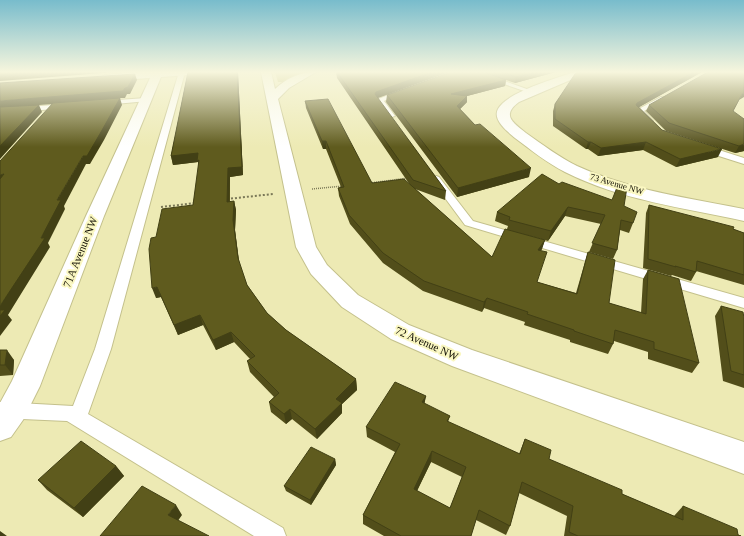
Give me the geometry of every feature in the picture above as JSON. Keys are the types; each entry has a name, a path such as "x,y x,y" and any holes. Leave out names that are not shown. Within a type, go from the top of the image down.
{"street":[{"name":"71A Avenue NW","path":"4,416 25,386 95,216 147,97"},
{"name":"73 Avenue NW","path":"520,97 505,105 502,112 504,120 525,139 556,160 578,172 640,191 744,215"},
{"name":"72 Avenue NW","path":"272,98 292,192 306,247 319,269 350,301 400,332 462,358 744,458"}],"lane":[{"path":"78,418 103,350 177,97"},
{"path":"388,97 380,100 398,127"},
{"path":"657,130 639,110 664,97"},
{"path":"98,104 146,100"},
{"path":"0,111 74,106"},
{"path":"41,120 52,108"},
{"path":"692,144 744,161"},
{"path":"432,172 468,223 744,303"},
{"path":"4,416 70,413 275,536"}],"path":[{"path":"366,183 432,172"},
{"path":"222,200 350,185"},
{"path":"143,210 199,203"}],"building":[{"path":"0,97 49,97 0,101"},
{"path":"183,97 238,97 242,167 228,168 227,202 234,201 233,220 238,258 247,285 267,313 286,330 356,379 336,399 342,403 315,429 290,409 284,414 269,402 279,393 247,361 255,356 231,332 213,340 200,315 174,325 157,287 152,288 149,249 151,238 156,237 162,209 193,205 199,160 197,161 198,153 171,156"},
{"path":"355,97 377,97 446,191 413,180"},
{"path":"389,97 466,97 457,106 475,125 480,124 531,168 458,188"},
{"path":"560,97 648,97 636,105 662,130 722,149 680,159 646,142 601,148 591,142 588,142 555,119 555,104"},
{"path":"663,97 740,97 733,111 744,119 744,144 739,146 669,123 649,105"},
{"path":"120,98 87,156 83,156 57,200 61,200 41,238 45,238 0,306 0,179 4,174 0,175 0,161 53,103"},
{"path":"328,99 372,183 404,179 492,257 505,229 545,240 538,250 547,252 537,282 577,294 588,252 615,260 609,303 646,314 648,270 679,279 699,363 654,349 654,342 615,330 613,344 527,314 528,312 487,298 484,302 424,281 383,253 349,215 338,188 344,187 326,141 322,141 305,101"},
{"path":"39,105 0,146 0,107"},
{"path":"542,174 559,184 562,182 612,200 618,185 627,187 624,206 637,212 633,223 621,220 617,250 592,243 605,215 568,207 551,231 509,220 510,217 497,212"},
{"path":"649,205 734,227 733,229 744,233 744,275 697,261 696,272 648,259"},
{"path":"721,306 743,312 744,375 731,371"},
{"path":"0,310 5,310 0,316"},
{"path":"0,350 7,350 5,365 0,365"},
{"path":"395,382 426,396 422,402 450,416 447,421 520,454 525,439 551,450 549,459 622,490 622,494 683,520 683,506 737,529 738,535 741,536 578,536 569,532 573,506 522,482 510,526 479,510 471,536 401,536 363,515 400,444 366,427","holes":["432,451 466,467 450,508 414,489"]},
{"path":"81,441 116,466 74,508 38,480"},
{"path":"311,447 335,459 310,500 284,486"},
{"path":"142,486 176,505 168,515 209,536 100,536"}]}
